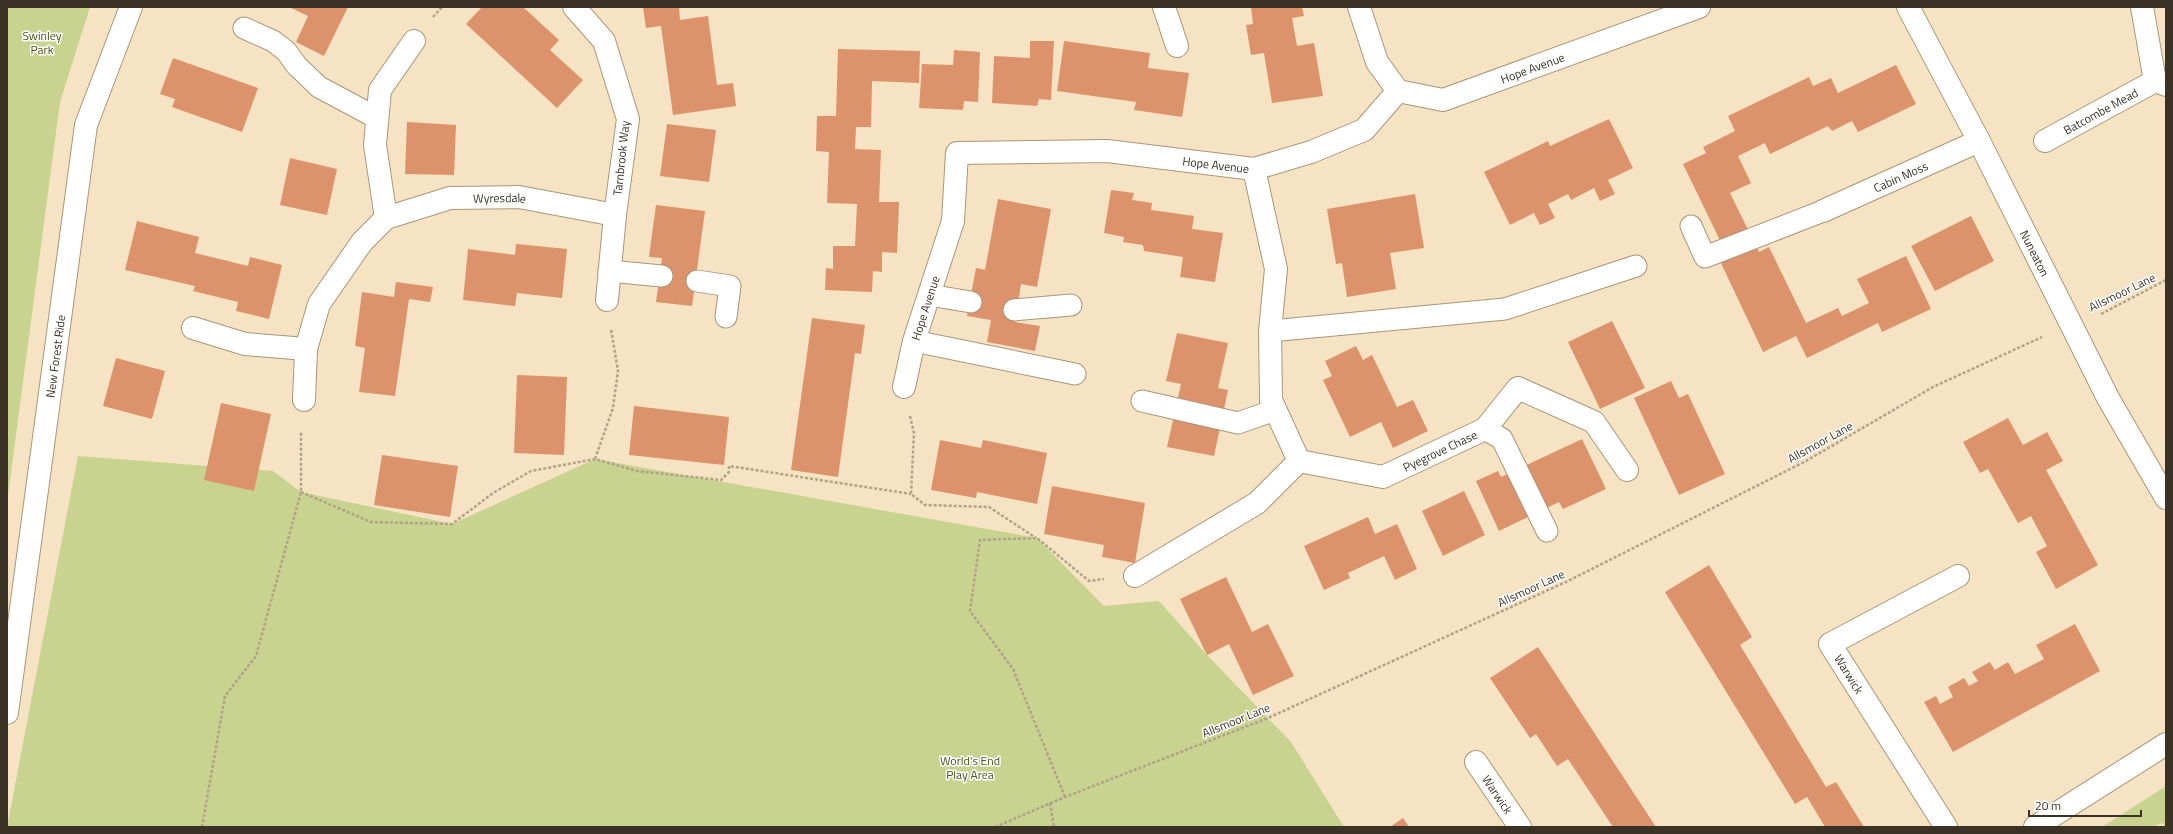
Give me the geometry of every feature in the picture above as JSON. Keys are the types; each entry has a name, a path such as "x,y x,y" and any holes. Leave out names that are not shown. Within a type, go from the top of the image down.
{"street":[{"name":"New Forest Ride","path":"7,713 86,125 131,7"},
{"name":"Tarnbrook Way","path":"574,7 604,41 628,120 615,215 607,300"},
{"path":"1164,7 1177,46"},
{"path":"1359,7 1377,62 1398,91"},
{"name":"Hope Avenue","path":"904,387 914,341 953,221 957,153 1107,151 1254,169 1311,152 1364,130 1398,91 1443,100 1699,7"},
{"name":"Nuneaton","path":"1908,7 1979,141 2108,398 2166,498"},
{"name":"Batcombe Mead","path":"2045,141 2161,83 2142,7"},
{"path":"386,218 375,145 380,90 414,41"},
{"name":"Cabin Moss","path":"1823,211 1979,141"},
{"path":"1135,576 1257,503 1299,461 1271,400 1270,331 1276,268 1254,169"},
{"name":"Wyresdale","path":"304,400 306,349 319,304 362,242 386,218 450,198 520,197 615,215"},
{"path":"194,328 245,344 306,349"},
{"name":"Pyegrove Chase","path":"1299,461 1383,477 1485,429 1518,388 1594,422 1627,470"},
{"name":"Warwick","path":"1946,827 1830,644 1958,576"},
{"path":"2035,827 2166,744"},
{"name":"Warwick","path":"1476,762 1520,827"}],"lane":[{"path":"244,28 273,41 286,51 297,66 319,87 377,118"},
{"path":"1691,226 1705,257 1823,211"},
{"path":"1270,331 1506,309 1636,266"},
{"path":"609,271 662,276"},
{"path":"697,281 730,286 726,317"},
{"path":"929,295 971,302"},
{"path":"1014,310 1071,305"},
{"path":"914,341 1075,374"},
{"path":"1142,401 1238,423 1276,410"},
{"path":"1485,429 1502,439 1547,531"}],"path":[{"name":"Allsmoor Lane","path":"2100,315 2166,280"},
{"path":"595,459 613,408 618,371 607,300"},
{"name":"Allsmoor Lane","path":"995,827 1064,797 1268,718 1568,581 1806,462 1933,387 2045,336"},
{"path":"904,387 914,433 911,494"},
{"path":"202,827 225,696 256,656 301,492 301,438 304,400"},
{"path":"301,492 371,522 452,524 493,492 531,472 595,459 637,472 721,480 729,472 729,466 911,494 925,505 989,507 1037,538 1089,580 1135,576"},
{"path":"1037,538 980,540 970,611 1013,669 1064,797"},
{"path":"1050,803 1054,827"}],"green space":[{"name":"Swinley Park","path":"7,7 90,7 60,102 7,503"},
{"name":"World's End Play Area","path":"78,456 273,471 301,492 452,524 595,459 1037,538 1104,606 1159,601 1207,655 1291,742 1344,827 7,827"},
{"path":"2166,786 2166,826 2162,823 2153,827 2102,827"}],"building":[{"path":"289,7 348,7 324,56 296,42 308,16"},
{"path":"482,7 523,7 559,40 550,50 583,80 557,108 466,24"},
{"path":"643,7 679,7 680,20 708,16 717,85 733,83 736,106 673,115 661,26 646,28"},
{"path":"1251,7 1302,7 1304,16 1292,18 1297,46 1314,43 1323,96 1272,103 1264,53 1251,55 1246,25 1253,24"},
{"path":"1030,41 1054,41 1051,100 1039,99 1037,106 992,103 994,56 1030,58"},
{"path":"1064,41 1150,53 1148,68 1189,73 1182,117 1134,110 1136,102 1057,91"},
{"path":"838,49 920,51 919,83 872,81 871,127 856,127 855,149 881,150 879,202 899,202 897,253 882,252 882,272 873,271 872,292 825,290 826,268 833,269 833,246 855,246 857,204 827,203 829,152 816,151 817,116 836,116"},
{"path":"954,50 980,52 978,102 964,101 963,110 919,108 922,64 953,65"},
{"path":"173,58 258,88 242,132 172,107 175,99 160,94"},
{"path":"1896,65 1916,104 1858,132 1852,121 1832,131 1828,126 1770,154 1765,143 1738,156 1751,183 1730,193 1759,252 1769,247 1806,323 1838,308 1842,316 1869,303 1857,279 1906,256 1931,309 1882,332 1878,323 1807,358 1796,336 1763,352 1720,261 1728,257 1683,164 1706,153 1703,147 1735,131 1728,116 1809,77 1813,86 1831,78 1838,93"},
{"path":"1609,119 1633,168 1608,180 1615,194 1600,201 1594,188 1571,200 1568,194 1548,204 1555,218 1540,225 1534,213 1510,225 1484,172 1548,141 1550,146"},
{"path":"407,122 456,125 454,175 405,174"},
{"path":"667,124 716,130 709,182 660,176"},
{"path":"290,158 337,169 327,215 280,205"},
{"path":"1111,190 1134,193 1132,200 1152,203 1151,210 1194,216 1192,229 1223,233 1215,282 1180,277 1183,257 1144,251 1143,245 1123,242 1124,237 1104,233"},
{"path":"1415,194 1424,248 1390,253 1396,289 1347,297 1342,263 1336,264 1327,209"},
{"path":"998,199 1051,209 1037,287 1021,284 1015,322 1040,326 1035,351 987,342 991,320 967,316 976,268 985,270"},
{"path":"656,205 705,211 692,306 656,302 662,258 649,257"},
{"path":"1971,216 1994,261 1935,291 1911,246"},
{"path":"137,221 199,237 195,253 248,266 250,257 282,265 269,319 236,311 238,302 193,291 195,286 125,270"},
{"path":"516,244 567,249 562,298 517,293 515,306 463,300 468,249 515,255"},
{"path":"396,282 433,287 430,302 409,299 395,396 359,392 365,348 355,346 362,292 394,297"},
{"path":"812,318 865,325 861,354 855,353 838,477 791,470"},
{"path":"1612,321 1645,388 1600,409 1568,342"},
{"path":"1177,333 1228,343 1218,388 1228,390 1214,456 1167,447 1181,384 1166,381"},
{"path":"1356,346 1363,360 1372,355 1397,407 1413,400 1428,431 1393,448 1381,422 1350,437 1323,380 1332,376 1325,361"},
{"path":"116,358 165,371 152,419 103,406"},
{"path":"517,375 567,377 564,455 514,453"},
{"path":"1671,381 1679,398 1688,394 1725,474 1679,495 1634,398"},
{"path":"221,403 271,414 254,491 204,480"},
{"path":"634,406 729,417 724,465 629,455"},
{"path":"2008,418 2023,445 2047,432 2063,461 2046,470 2098,565 2056,589 2036,552 2047,546 2031,516 2018,523 1988,469 1980,473 1963,442"},
{"path":"1582,439 1606,489 1563,509 1559,502 1499,531 1476,481 1498,471 1501,477"},
{"path":"940,440 981,448 983,440 1047,453 1037,504 977,492 976,498 931,490"},
{"path":"382,455 458,466 450,517 374,505"},
{"path":"1052,486 1145,503 1135,563 1102,557 1104,545 1044,534"},
{"path":"1464,491 1485,535 1443,556 1422,511"},
{"path":"1368,517 1375,534 1397,524 1417,569 1395,580 1384,556 1348,573 1350,578 1324,590 1304,546"},
{"path":"1709,565 1752,637 1740,645 1826,787 1836,782 1864,827 1825,827 1807,797 1795,804 1665,592"},
{"path":"1226,577 1252,632 1268,624 1294,676 1253,695 1229,644 1207,655 1180,599"},
{"path":"2075,624 2100,671 1953,752 1924,702 1936,696 1940,704 1953,697 1948,687 1964,678 1969,686 1978,681 1972,672 1990,662 1995,670 2008,662 2015,674 2044,659 2036,645"},
{"path":"1538,647 1656,827 1613,827 1568,759 1557,766 1536,734 1530,738 1490,678"},
{"path":"1403,818 1409,827 1390,827"}]}
